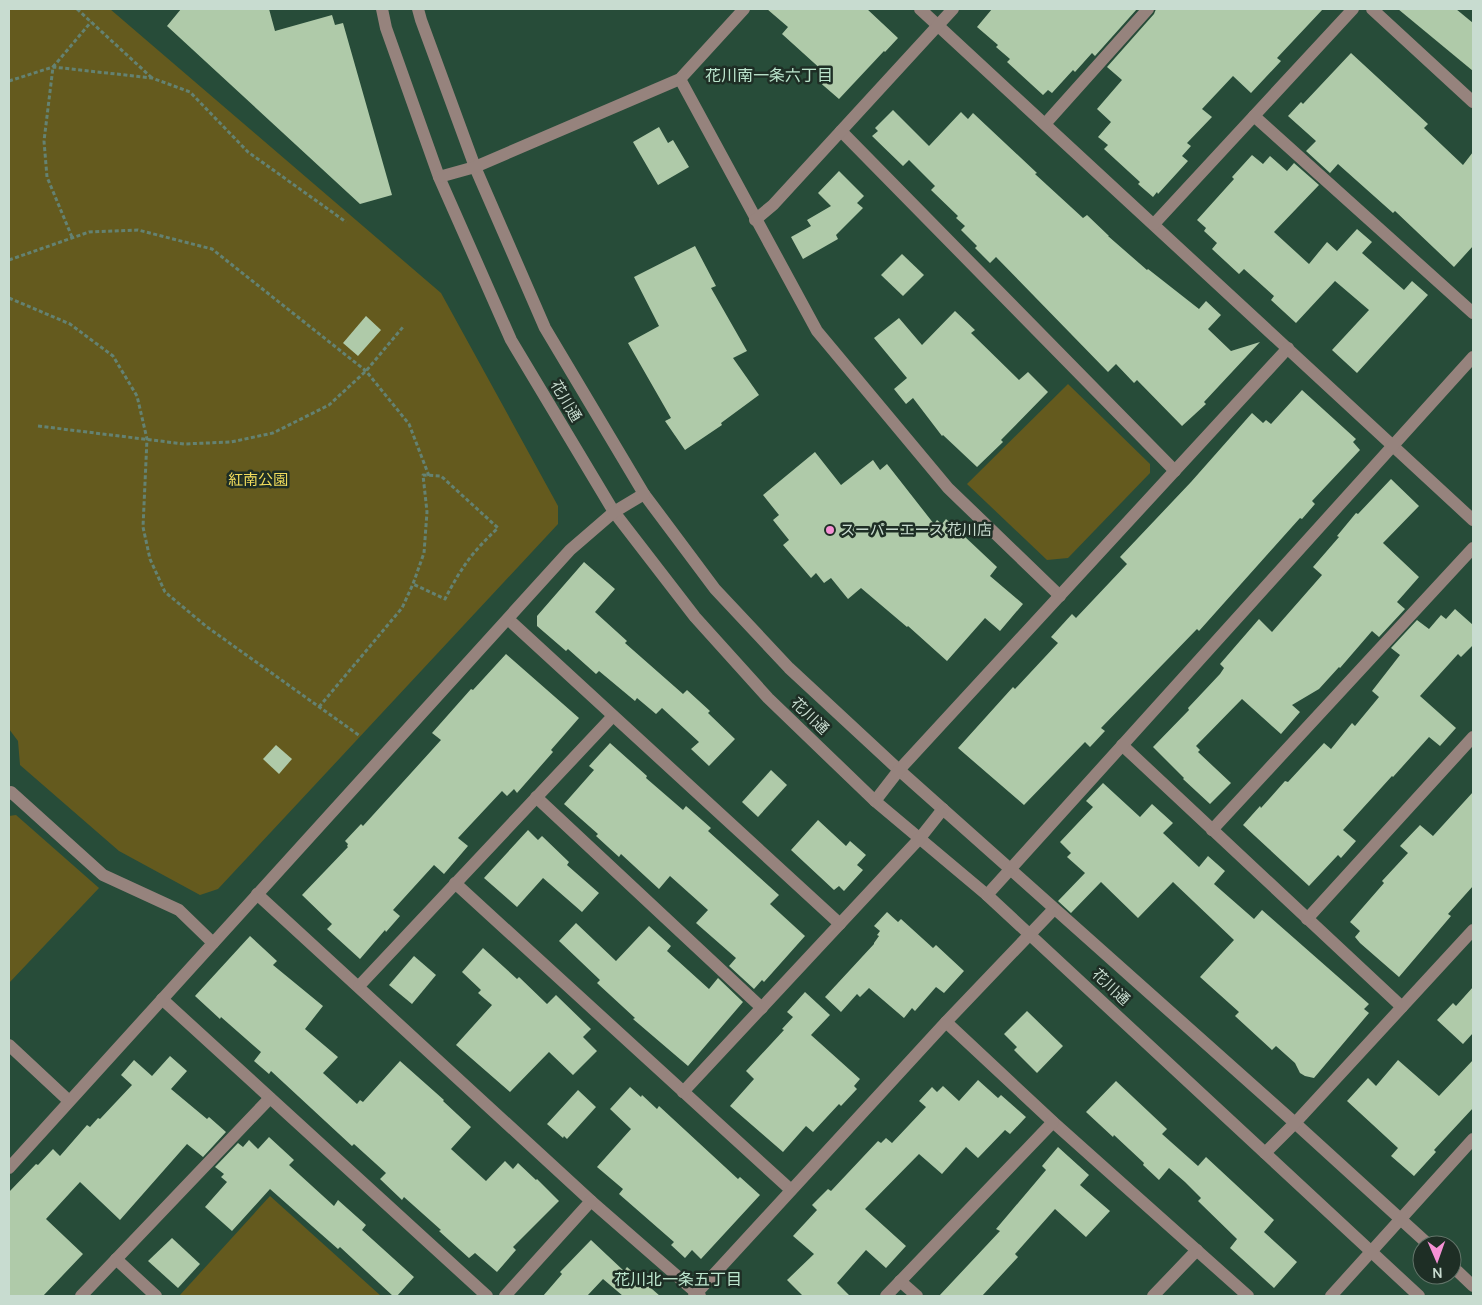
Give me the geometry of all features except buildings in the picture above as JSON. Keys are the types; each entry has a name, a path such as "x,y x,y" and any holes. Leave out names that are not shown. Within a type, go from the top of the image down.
{"street":[{"name":"花川通","path":"382,9 386,28 439,177 511,340 614,512 695,616 768,698 875,801 987,894 1419,1296"},
{"name":"花川通","path":"418,9 475,166 544,328 644,494 716,589 789,668 899,770 1296,1123 1418,1235"},
{"path":"439,177 475,166 680,79 744,9"},
{"path":"920,9 1473,520"},
{"path":"755,220 772,205 952,9"},
{"path":"1045,124 1148,9"},
{"path":"1154,224 1353,9"},
{"path":"1372,9 1473,102"},
{"path":"680,79 817,331 948,488 1060,596"},
{"path":"1254,116 1473,313"},
{"path":"841,131 1175,471"},
{"path":"875,801 899,770 1288,348"},
{"path":"987,894 1011,870 1473,357"},
{"path":"9,1168 570,550 614,512 644,494"},
{"path":"1212,830 1473,548"},
{"path":"508,619 840,924"},
{"path":"359,986 613,716"},
{"path":"1307,918 1473,738"},
{"path":"1122,745 1402,1007"},
{"path":"9,794 11,792 103,876 179,910 213,943"},
{"path":"536,797 762,1008"},
{"path":"683,1092 920,838 943,809"},
{"path":"455,883 791,1190"},
{"path":"257,894 591,1201 697,1295 791,1190 946,1022 1031,935 1054,908"},
{"path":"1265,1153 1296,1123 1473,930"},
{"path":"162,1000 487,1296"},
{"path":"946,1022 1053,1122 1248,1296"},
{"path":"9,1045 70,1101"},
{"path":"81,1296 270,1098"},
{"path":"886,1296 1053,1122"},
{"path":"1331,1296 1473,1140"},
{"path":"505,1296 591,1201"},
{"path":"1153,1296 1196,1250"},
{"path":"116,1259 156,1296"},
{"path":"1462,1276 1473,1286"},
{"path":"900,1281 917,1296"}],"path":[{"path":"77,9 152,78"},
{"path":"72,237 47,177 44,142 53,67 90,22"},
{"path":"9,82 53,67 152,78 190,92 248,152 346,222"},
{"path":"9,260 90,232 138,230 212,249 366,371 409,424 429,476"},
{"path":"9,298 70,324 113,356 136,396 147,439 143,527 150,559 165,592 207,627 360,736"},
{"path":"38,426 184,444 231,442 273,433 329,404 366,371 403,327"},
{"path":"319,707 402,608 424,553 427,512 423,475 441,476 498,528 480,545 459,571 446,599 413,584"}],"green space":[{"name":"紅南公園","path":"9,9 110,9 441,293 558,506 558,524 218,889 200,895 119,851 20,765 18,741 9,729"},
{"path":"1068,384 1150,464 1150,473 1068,558 1047,560 967,484"},
{"path":"16,815 99,888 9,983 9,816"},
{"path":"270,1196 381,1296 180,1295"}],"place":[{"name":"スーパーエース 花川店","path":"830,530"}],"district":[{"name":"花川南一条六丁目","path":"769,75"},
{"name":"花川北一条五丁目","path":"678,1279"}]}
